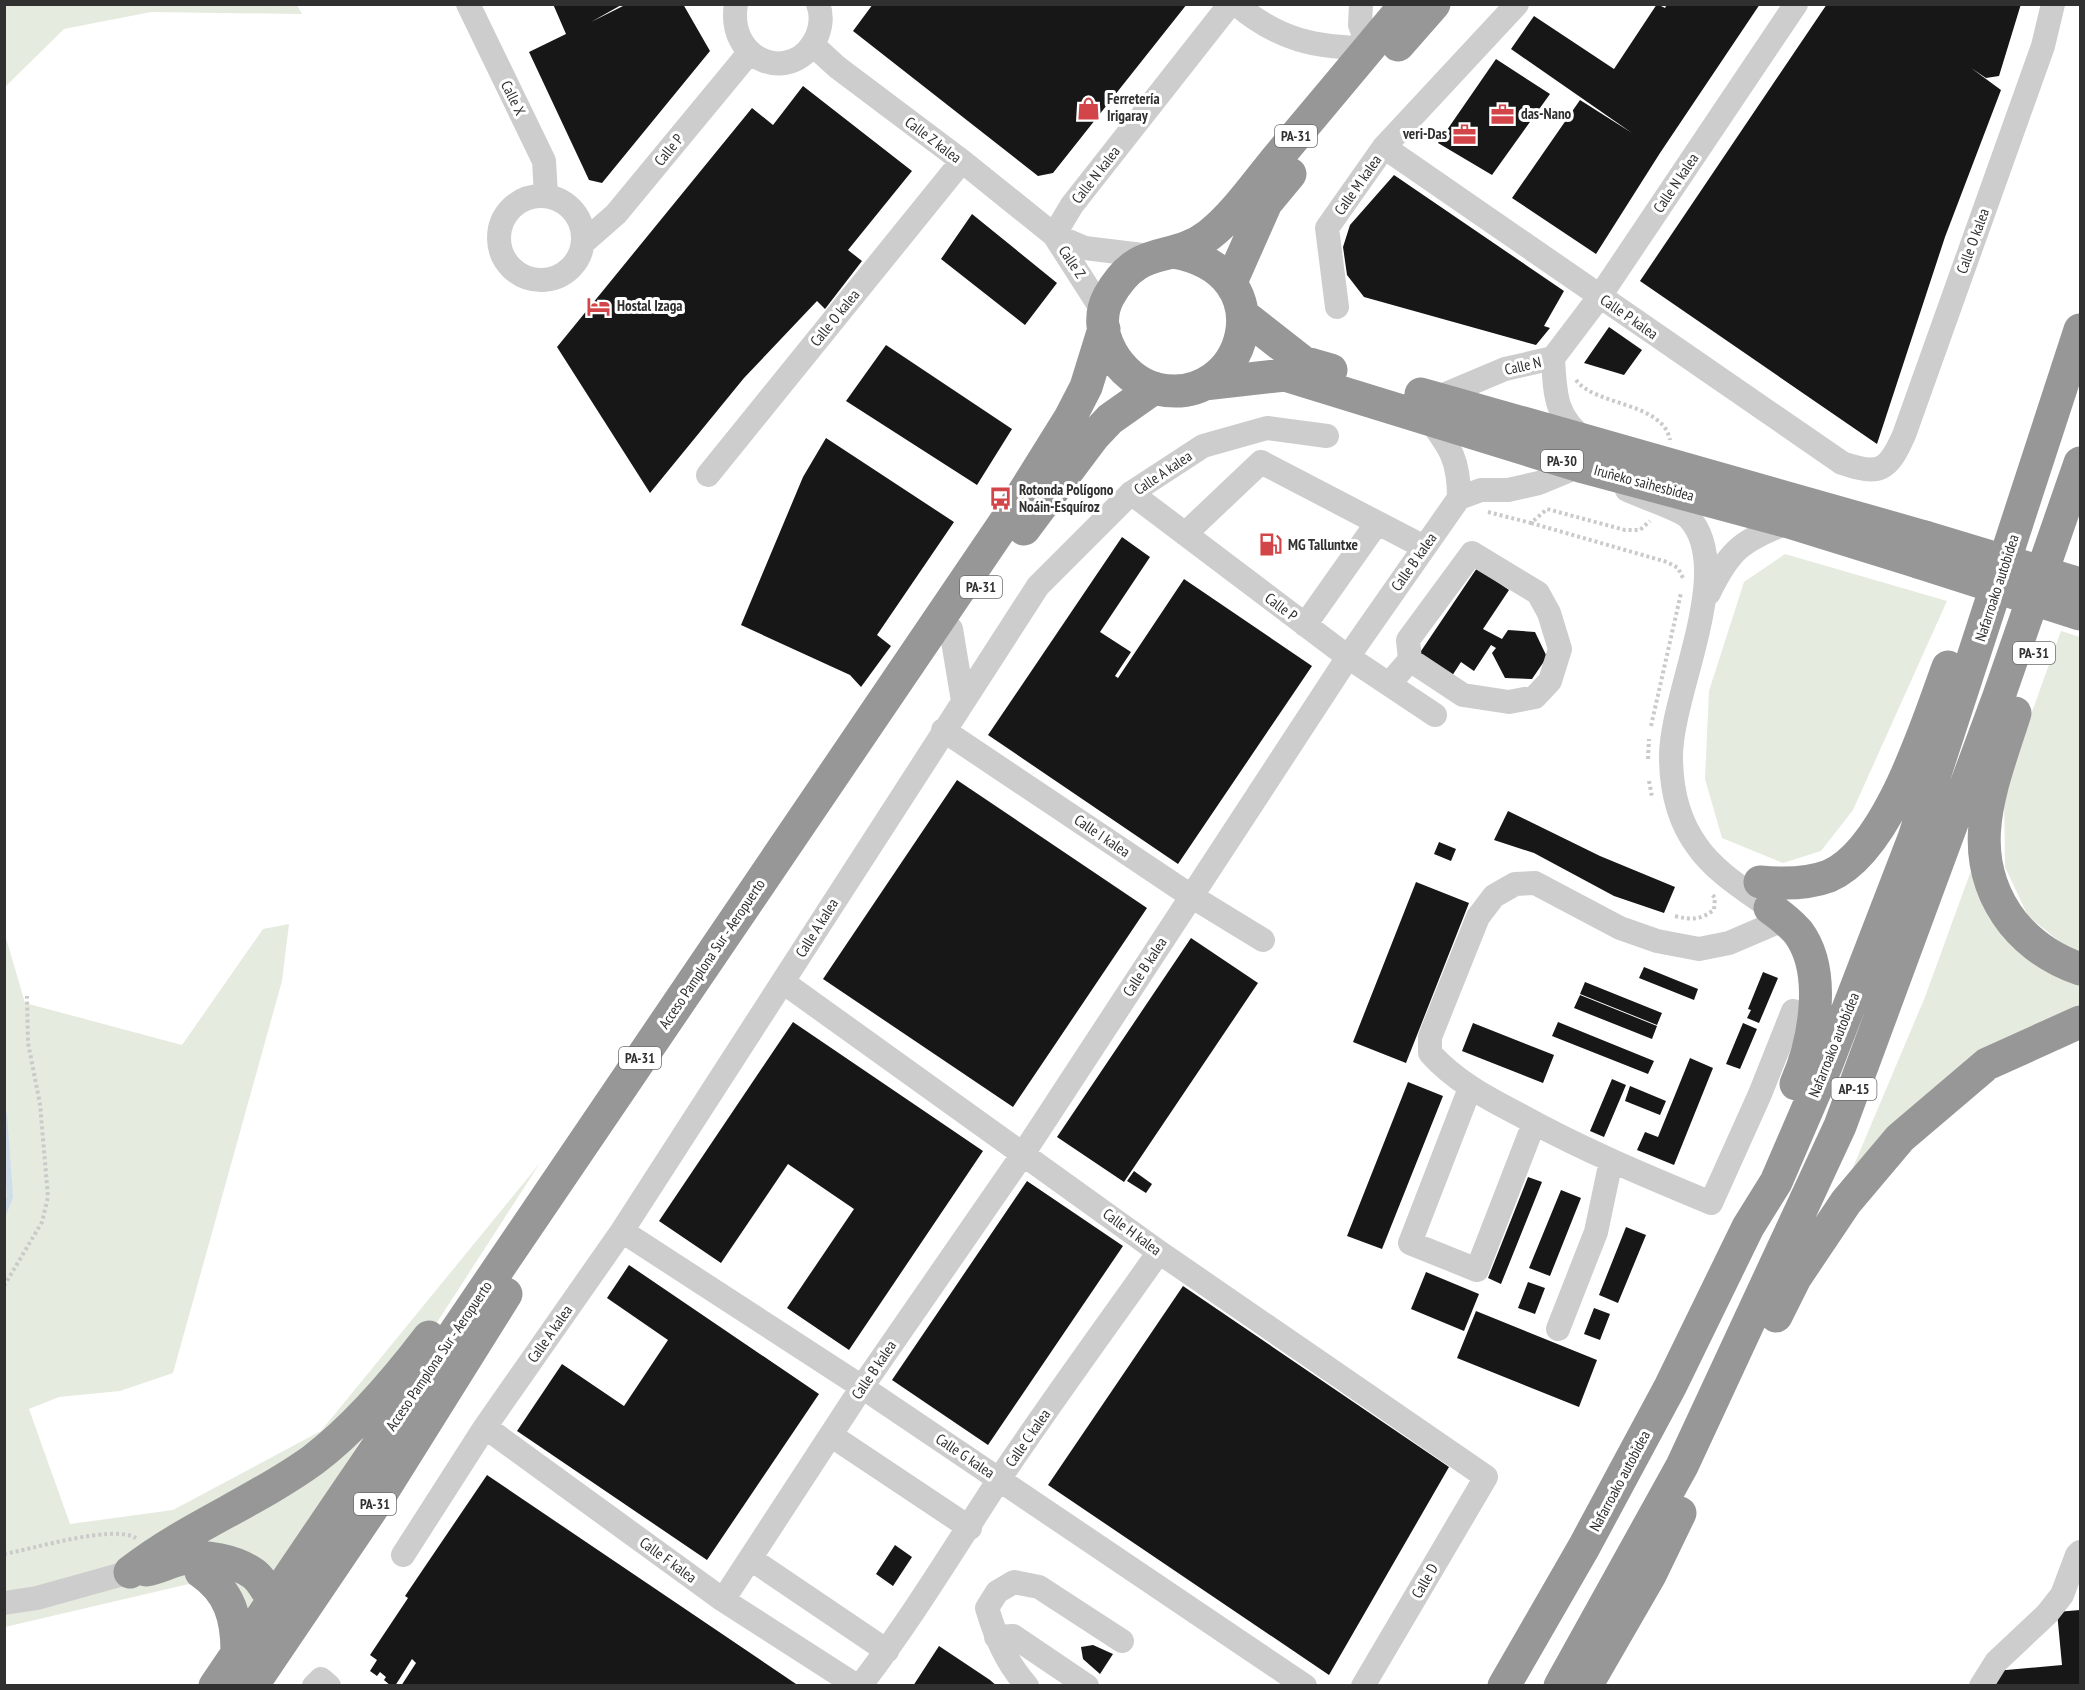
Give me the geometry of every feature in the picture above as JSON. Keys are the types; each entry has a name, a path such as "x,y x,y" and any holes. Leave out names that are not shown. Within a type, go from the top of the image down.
{"highway":[{"name":"PA-31","path":"1104,321 1108,298 1130,267 1209,236 1406,4"},
{"path":"1231,282 1266,203 1363,84 1434,4"},
{"path":"1104,321 1109,349 1120,366 1136,380 1154,388 1171,391 1204,384 1221,372 1234,355 1242,336 1243,315 1239,298 1231,282 1215,266 1195,256 1161,254"},
{"name":"Iruñeko saihesbidea","path":"1243,315 1303,362 1433,409 1585,455 1922,550 2080,614"},
{"name":"Acceso Pamplona Sur - Aeropuerto","path":"215,1686 1007,519 1070,418 1086,387 1104,321"},
{"name":"Nafarroako autobidea","path":"1504,1686 1584,1547 1670,1387 1748,1227 1776,1182 1864,970 1914,838 2014,539 2080,330"},
{"name":"Iruñeko saihesbidea","path":"1204,384 1285,375 1433,409"},
{"name":"PA-31","path":"951,629 1093,437 1110,419 1154,388"},
{"name":"Iruñeko saihesbidea","path":"1585,455 1790,522 2080,584"},
{"name":"AP-15","path":"1560,1686 1682,1466 1840,1126 1999,696 2080,463"},
{"name":"PA-31","path":"2080,508 1989,797 1983,842 1989,879 2007,915 2034,945 2053,958 2080,969"},
{"path":"1770,910 1830,875 1870,840 1889,813 1934,706 1973,596 2014,539"},
{"name":"Acceso Pamplona Sur - Aeropuerto","path":"251,1686 371,1510 509,1289 758,922 832,806 951,629"},
{"path":"1770,910 1784,884 1830,875"},
{"path":"1748,1227 1758,1171 1805,1063 1814,1029 1814,987 1808,952 1798,933 1770,910"},
{"path":"1586,1686 1650,1575 1795,1278 1846,1202 1899,1138 1942,1099 1987,1064 2080,1022"},
{"path":"2048,1038 2080,1031"},
{"path":"149,1563 314,1459 378,1399 459,1298 514,1217 562,1174"},
{"path":"149,1563 219,1575 261,1596 275,1598 285,1596 302,1584 336,1536 371,1510"},
{"path":"149,1563 207,1558 227,1562 254,1574 275,1598 280,1611 277,1622 253,1659 251,1686"},
{"path":"201,1572 214,1581 229,1602 233,1611 237,1652"}],"street":[{"name":"Calle X","path":"468,4 544,160 546,195"},
{"path":"736,4 734,21 738,39 749,53 762,60 776,63 790,61 803,55 813,45 820,28 818,4"},
{"name":"Calle N kalea","path":"1054,235 1072,205 1230,4"},
{"path":"1236,4 1274,31 1314,45 1370,48 1360,25 1361,4"},
{"name":"Calle M kalea","path":"1337,307 1327,228 1384,147 1517,4"},
{"name":"Calle N kalea","path":"1553,358 1600,296 1796,4"},
{"name":"Calle O kalea","path":"1880,470 1894,459 1904,435 2043,46 2053,4"},
{"name":"Calle Z kalea","path":"813,45 837,67 962,161 1054,235"},
{"name":"Calle P","path":"584,242 616,214 749,53"},
{"name":"Calle P kalea","path":"1384,147 1842,463 1867,472 1880,470"},
{"name":"Calle O kalea","path":"708,475 962,161"},
{"path":"546,195 556,198 574,211 580,220 584,242 580,256 572,268 560,276 547,280 532,280 519,274 508,265 501,252 498,238 504,218 518,201 531,196 546,195"},
{"name":"Calle Z","path":"1054,235 1085,248 1161,254"},
{"name":"Calle Z","path":"1054,235 1104,321"},
{"name":"Calle N","path":"1433,409 1505,369 1553,358 1559,407 1585,455 1688,517 1702,538 1706,560 1704,603"},
{"path":"1433,409 1453,451 1459,480 1469,504 1481,490 1508,490 1539,483 1585,455"},
{"name":"Calle A kalea","path":"403,1554 485,1427 622,1231 1038,586 1131,494 1203,446 1267,428 1327,436"},
{"path":"1185,534 1261,462 1424,547"},
{"name":"Calle P","path":"1131,494 1348,657 1435,715"},
{"name":"Calle B kalea","path":"723,1600 862,1387 1023,1154 1348,657 1424,547 1469,504"},
{"path":"1790,522 1756,536 1736,548 1720,568 1704,603 1675,718 1671,754 1675,800 1684,824 1712,877 1770,910 1729,943 1699,948 1662,942 1620,928 1536,883 1515,884 1494,896 1478,917 1430,1038 1430,1053 1444,1068 1470,1088 1534,1123 1611,1161 1711,1203 1760,1094 1793,1011"},
{"path":"1305,625 1377,523"},
{"path":"1389,684 1410,660 1408,640 1472,553 1538,593 1549,613 1560,649 1550,681 1535,697 1509,702 1463,695 1410,660"},
{"path":"951,629 963,701"},
{"name":"Calle I kalea","path":"943,730 1191,896 1263,940"},
{"name":"Calle H kalea","path":"783,982 1159,1252 1486,1477"},
{"path":"1470,1088 1410,1243 1477,1270 1534,1123"},
{"path":"1558,1329 1596,1232 1611,1161"},
{"name":"Calle G kalea","path":"622,1231 862,1387 1305,1686"},
{"name":"Calle C kalea","path":"858,1686 887,1651 970,1528 999,1479 1159,1252"},
{"name":"Calle F kalea","path":"485,1427 723,1600 858,1686"},
{"path":"832,1436 970,1528"},
{"name":"Calle D","path":"1363,1686 1486,1477"},
{"path":"1981,1686 1996,1662 2047,1614 2062,1595 2080,1552"},
{"path":"751,1559 887,1651"},
{"path":"4,1603 37,1598 149,1563"},
{"path":"1027,1686 1011,1668 996,1637 987,1608 997,1592 1014,1582 1039,1587 1122,1641"},
{"path":"996,1637 1013,1636 1087,1686"},
{"path":"314,1686 321,1679 330,1686"}],"path":[{"path":"1573,376 1580,385 1588,390 1633,407 1656,420 1669,435 1671,446"},
{"path":"1469,504 1667,562 1678,568 1684,581 1653,706 1648,762"},
{"path":"1531,523 1547,509 1625,530 1640,530 1646,528 1652,515"},
{"path":"1649,772 1653,801"},
{"path":"1675,916 1689,920 1703,918 1714,910 1712,877"},
{"path":"4,1287 42,1222 48,1197 40,1104 28,1044 27,996"},
{"path":"4,1554 95,1534 130,1534 149,1563"}],"shaded area":[{"path":"5,5 297,5 302,14 151,12 64,29 5,87"},
{"path":"1785,554 1947,601 1853,810 1821,851 1783,863 1722,838 1705,779 1709,691 1744,582"},
{"path":"2061,631 2080,637 2080,953 2069,949 2028,916 2005,867 2004,790"},
{"path":"1972,868 2080,984 2080,1008 1849,1177 1925,997"},
{"path":"289,924 282,981 173,1373 120,1391 59,1397 29,1409 70,1524 173,1510 321,1431 540,1163 275,1573 226,1643 213,1601 193,1583 5,1627 4,931 25,1003 182,1045 263,929"}],"building":[{"path":"553,4 623,4 591,22 627,4 683,4 710,51 602,183 589,180 529,52 566,34"},
{"path":"873,4 1187,4 1053,173 1038,176 853,31"},
{"path":"1657,4 1665,8 1667,4 1760,4 1660,153 1596,254 1512,198 1580,100 1632,133 1511,49 1534,16 1614,69"},
{"path":"1827,4 2021,4 1999,76 1986,78 1971,68 2001,90 1945,237 1877,444 1640,281"},
{"path":"1496,59 1550,94 1492,175 1438,143"},
{"path":"803,86 912,171 848,250 862,261 825,309 817,301 744,378 650,493 557,347 752,108 773,125"},
{"path":"1394,175 1564,291 1544,326 1550,328 1536,345 1364,297 1347,275 1343,247 1350,225"},
{"path":"972,214 1057,283 1025,325 941,259"},
{"path":"1609,327 1642,350 1624,375 1584,363"},
{"path":"886,345 1012,429 977,485 846,401"},
{"path":"826,438 954,522 877,635 891,646 861,687 850,675 741,625 803,477"},
{"path":"1122,537 1150,557 1100,632 1131,652 1115,676 1118,678 1184,579 1312,666 1178,864 988,735"},
{"path":"1477,568 1509,590 1483,629 1502,639 1508,630 1535,632 1547,657 1532,679 1505,678 1492,653 1496,648 1491,645 1474,671 1461,662 1450,679 1417,657"},
{"path":"957,780 1147,908 1013,1107 823,979"},
{"path":"1508,811 1600,856 1675,887 1664,913 1614,896 1534,853 1494,840"},
{"path":"1439,842 1456,849 1451,861 1434,854"},
{"path":"1416,882 1469,903 1406,1063 1353,1042"},
{"path":"1191,938 1258,983 1124,1182 1057,1137"},
{"path":"1644,967 1698,989 1694,1000 1639,978"},
{"path":"1763,972 1778,978 1759,1023 1747,1018 1751,1010 1748,1009"},
{"path":"1585,982 1662,1013 1657,1025 1580,994"},
{"path":"1580,995 1657,1026 1652,1039 1574,1008"},
{"path":"793,1022 983,1151 849,1350 787,1308 854,1209 788,1164 721,1263 659,1221"},
{"path":"1558,1022 1654,1061 1648,1074 1552,1036"},
{"path":"1473,1023 1554,1055 1543,1083 1462,1051"},
{"path":"1743,1023 1757,1029 1740,1069 1726,1064"},
{"path":"1690,1058 1713,1068 1674,1165 1637,1150 1645,1132 1658,1137"},
{"path":"1612,1079 1626,1085 1604,1137 1590,1131"},
{"path":"1408,1082 1443,1096 1382,1249 1347,1236"},
{"path":"1630,1086 1666,1101 1660,1115 1625,1101"},
{"path":"1134,1171 1152,1184 1146,1193 1127,1181"},
{"path":"1528,1177 1542,1182 1501,1284 1488,1278"},
{"path":"1027,1181 1123,1246 988,1445 892,1380"},
{"path":"1561,1190 1581,1198 1550,1276 1529,1268"},
{"path":"1626,1227 1646,1235 1618,1303 1599,1295"},
{"path":"629,1265 819,1394 707,1560 517,1431 562,1364 624,1406 668,1340 607,1298"},
{"path":"1426,1272 1479,1294 1464,1331 1411,1309"},
{"path":"1528,1282 1545,1288 1535,1314 1518,1308"},
{"path":"1183,1286 1449,1467 1329,1675 1048,1485"},
{"path":"1594,1308 1610,1314 1600,1340 1584,1334"},
{"path":"1476,1311 1597,1360 1579,1407 1457,1358"},
{"path":"487,1475 799,1686 401,1686 416,1663 412,1659 395,1686 391,1686 380,1672 377,1676 370,1671 377,1660 370,1655 408,1598 405,1596"},
{"path":"895,1545 912,1557 893,1586 876,1574"},
{"path":"2080,1610 2080,1686 1996,1686 1995,1671 2062,1665 2057,1612"},
{"path":"1093,1645 1113,1654 1100,1674 1083,1659 1081,1647"},
{"path":"939,1646 990,1680 997,1686 913,1686"}],"waterway":[{"path":"4,1115 10,1197 4,1212"}],"place":[{"name":"Ferretería Irigaray","path":"1089,108"},
{"name":"das-Nano","path":"1503,114"},
{"name":"veri-Das","path":"1465,134"},
{"name":"Hostal Izaga","path":"599,306"},
{"name":"Rotonda Polígono Noáin-Esquíroz","path":"1001,499"},
{"name":"MG Talluntxe","path":"1270,545"}]}
